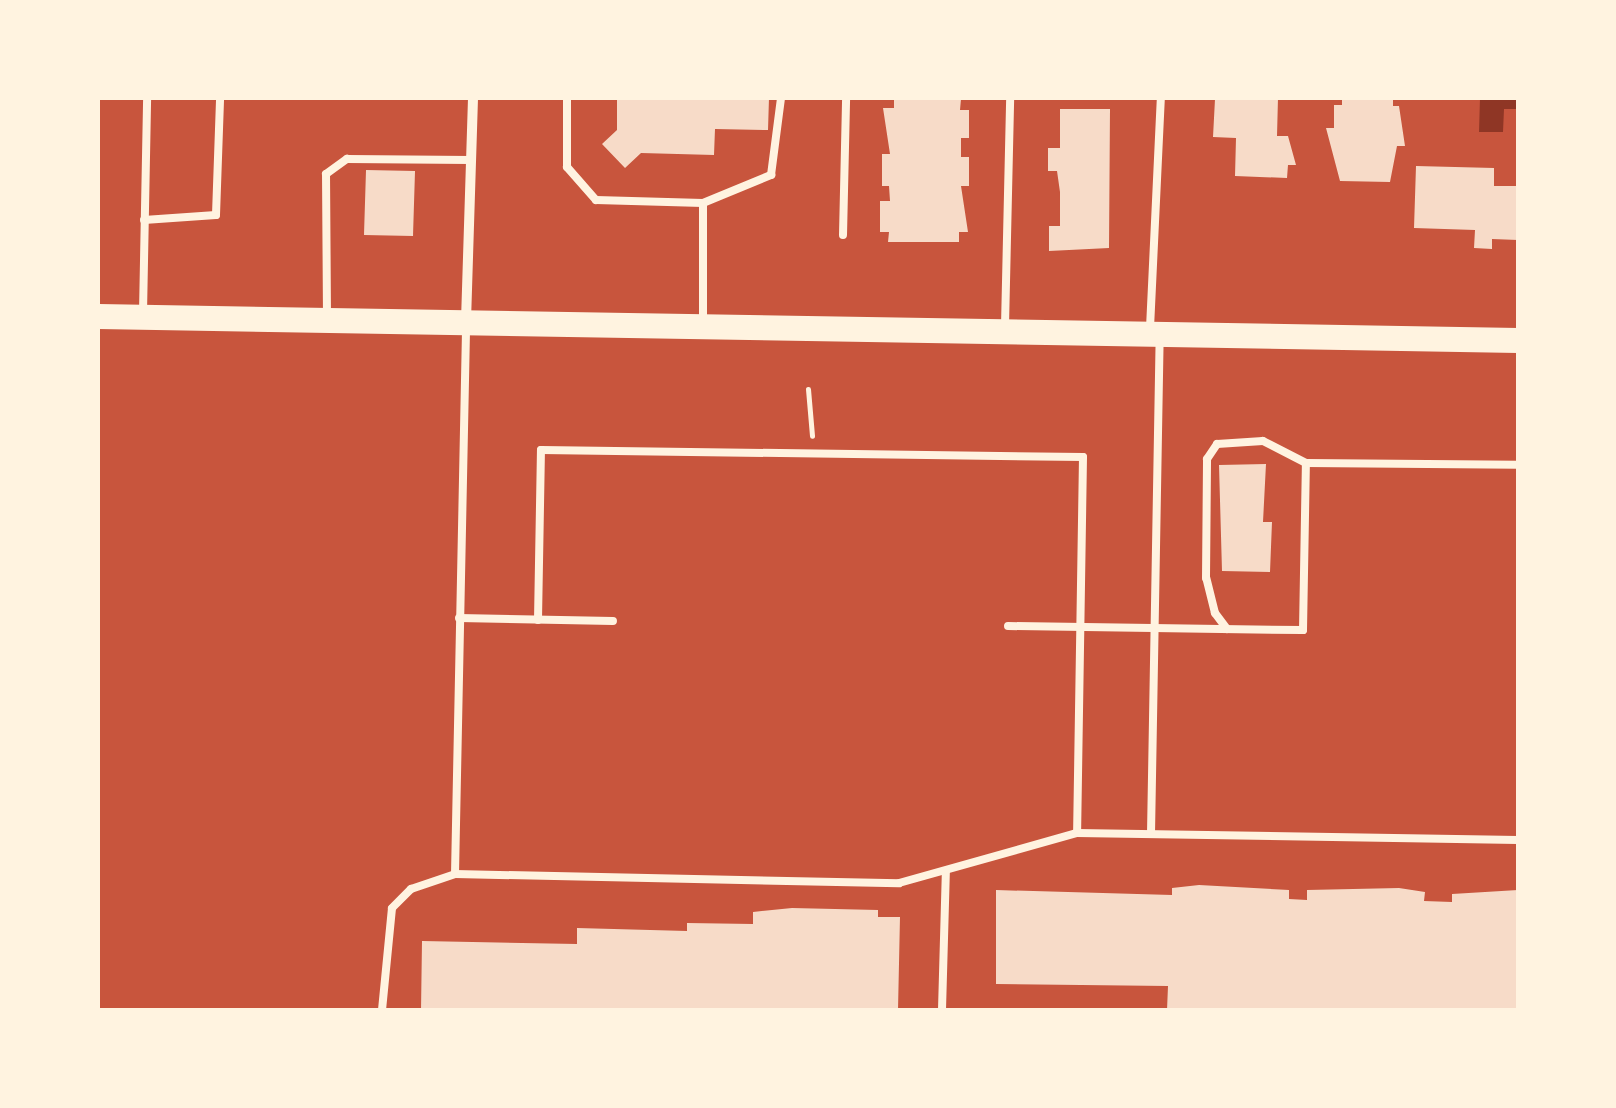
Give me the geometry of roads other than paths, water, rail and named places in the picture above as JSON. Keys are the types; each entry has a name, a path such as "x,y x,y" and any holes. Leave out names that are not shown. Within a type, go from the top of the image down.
{"main road":[{"path":"98,316 1518,340"}],"street":[{"path":"466,322 472,98"}],"lane":[{"path":"143,318 147,98"},
{"path":"144,220 216,215 220,98"},
{"path":"568,98 567,167 596,200 704,203 772,175 781,134 781,98"},
{"path":"843,235 846,98"},
{"path":"1006,331 1010,98"},
{"path":"1151,834 1160,98"},
{"path":"328,320 326,174 347,159 471,160"},
{"path":"703,327 704,203"},
{"path":"455,874 466,322"},
{"path":"1227,629 1214,612 1206,578 1208,453 1226,440 1263,441 1306,462 1518,465"},
{"path":"538,620 542,450 1083,457 1078,833"},
{"path":"1008,626 1302,630 1306,462"},
{"path":"458,618 613,621"},
{"path":"382,1010 392,908 411,889 455,874 899,883 1078,833 1518,840"},
{"path":"942,1010 946,871"}]}
